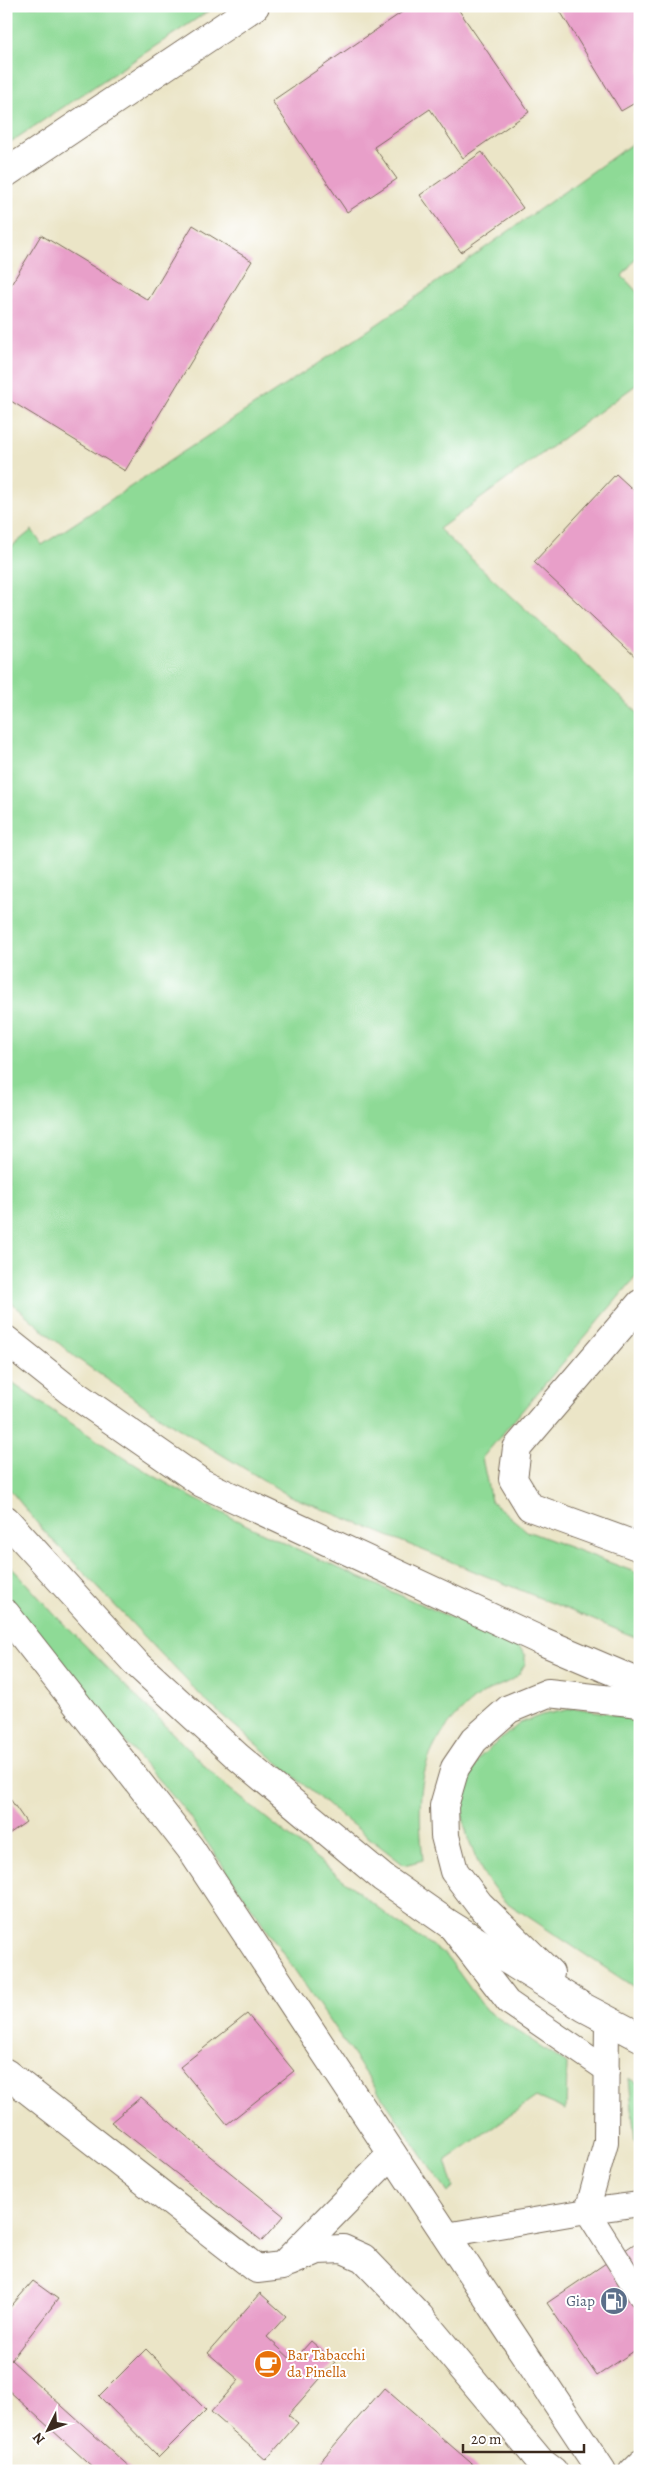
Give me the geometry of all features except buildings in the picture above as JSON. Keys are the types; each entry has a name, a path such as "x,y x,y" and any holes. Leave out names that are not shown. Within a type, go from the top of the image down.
{"street":[{"path":"6,173 255,6"},
{"path":"640,1304 517,1448 513,1479 530,1507 640,1547"},
{"path":"6,1340 70,1391 202,1482 537,1639 640,1683"},
{"path":"6,1520 134,1662 204,1725 383,1878 449,1924 596,2014 640,2037"},
{"path":"6,1614 190,1848 602,2471"},
{"path":"596,2014 479,1904 454,1871 445,1836 444,1806 455,1768 474,1740 509,1708 548,1693 640,1703"},
{"path":"6,2074 257,2269 282,2266 318,2250 343,2249 362,2258 420,2316 541,2462 553,2471"},
{"path":"282,2266 392,2154"}],"lane":[{"path":"449,1924 508,2002 607,2070"},
{"path":"596,2014 607,2070 606,2142 587,2211 640,2295"},
{"path":"446,2235 640,2204"},
{"path":"631,2471 640,2462"}],"green space":[{"path":"6,6 216,6 6,145"},
{"path":"640,138 640,253 622,276 640,295 640,382 439,529 640,715 640,1272 482,1458 491,1501 527,1531 640,1574 640,1639 288,1495 168,1422 75,1357 6,1298 6,551 32,530 42,545 379,323"},
{"path":"6,1379 170,1486 315,1557 519,1647 525,1654 525,1664 519,1674 512,1680 479,1696 444,1731 433,1750 426,1769 420,1811 423,1860 404,1865 331,1808 208,1703 42,1529 6,1485"},
{"path":"6,1561 53,1613 221,1782 396,1922 446,1955 486,2010 567,2064 566,2110 536,2097 446,2160 454,2187 448,2193 184,1809 121,1737 6,1596"},
{"path":"575,1708 607,1713 640,1722 640,1991 503,1900 483,1874 468,1839 462,1812 467,1782 481,1756 520,1723 542,1715"},
{"path":"629,2078 640,2084 640,2148 635,2141"}],"place":[{"name":"Giap","path":"614,2301"},
{"name":"Bar Tabacchi da Pinella","path":"268,2364"}]}
